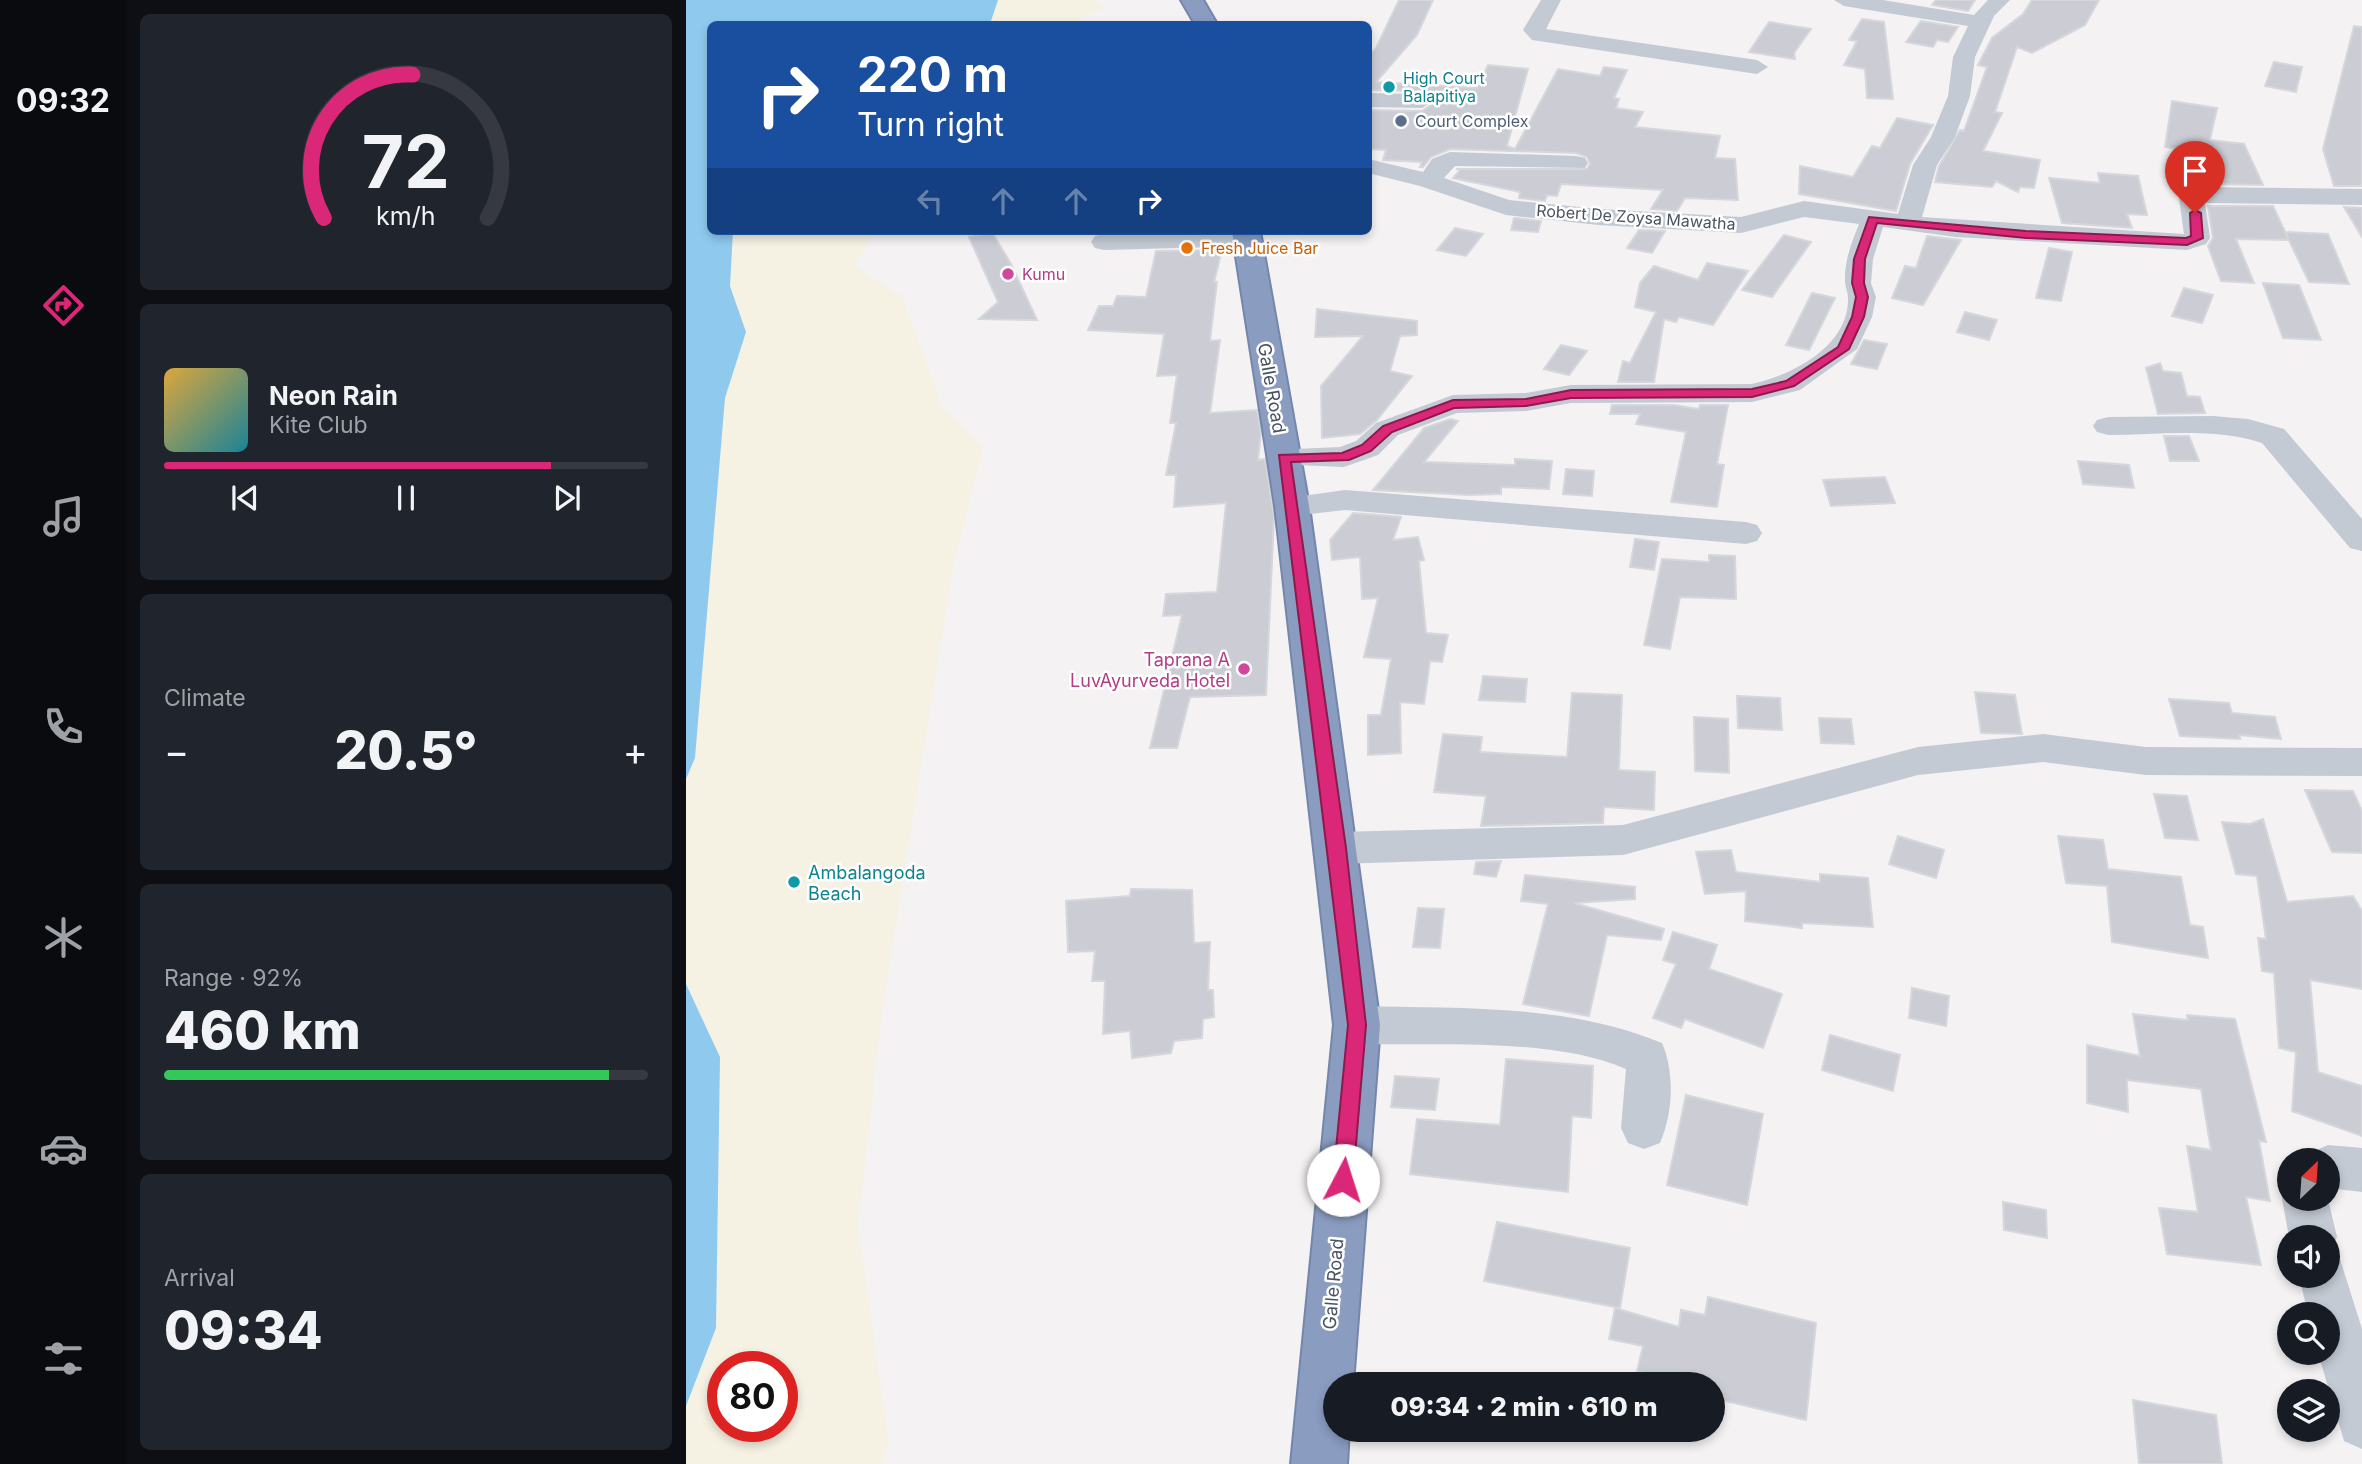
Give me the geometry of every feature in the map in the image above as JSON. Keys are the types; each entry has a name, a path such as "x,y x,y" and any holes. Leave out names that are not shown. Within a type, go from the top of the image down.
{"highway":[{"path":"1192,0 1204,21"},
{"name":"Galle Road","path":"1246,235 1292,506 1337,848 1357,1025 1319,1464"}],"street":[{"path":"1551,0 1534,30 1539,34 1555,39 1757,67"},
{"path":"1844,0 1980,22"},
{"path":"1908,225 1925,165 1953,115 1963,84 1961,71 1964,57 1980,22 2000,0"},
{"path":"1372,100 1422,101"},
{"path":"1429,181 1441,164 1450,159 1576,163"},
{"name":"Robert De Zoysa Mawatha","path":"1372,167 1429,181 1506,207 1600,217 1741,225 1804,209 1908,225 2038,236 2187,242 2197,238 2192,198 2196,195 2362,197"},
{"path":"1284,457 1344,457 1367,448 1387,429 1453,404 1526,402 1571,394 1752,393 1790,384 1843,349 1858,317 1862,297 1858,283 1860,259 1872,219"},
{"path":"1104,242 1246,235"},
{"path":"2108,426 2213,425 2248,428 2273,436 2362,540"},
{"path":"1292,506 1345,500 1468,513 1746,533"},
{"path":"1337,848 1623,840 1918,761 2043,748 2146,761 2362,762"},
{"path":"1357,1025 1546,1032 1628,1046 1646,1057 1649,1074 1644,1128"},
{"path":"2340,1168 2362,1170"},
{"path":"2326,1288 2362,1423"}],"sand":[{"path":"998,0 1096,0 1105,7 1077,21 991,21"},
{"name":"Ambalangoda Beach","path":"733,235 873,235 854,266 902,296 941,404 983,446 953,567 883,1005 858,1224 889,1446 879,1464 686,1464 686,1406 707,1351 707,1442 798,1442 798,1351 707,1351 716,1328 720,1058 686,984 686,779 695,758 725,398 746,332 730,286"}],"water":[{"path":"686,0 998,0 991,21 707,21 707,235 733,235 730,286 746,332 725,398 695,758 686,779"},
{"path":"686,984 720,1057 716,1328 686,1406"}],"building":[{"path":"1399,0 1433,0 1417,35 1376,82 1477,88 1488,65 1528,69 1507,146 1515,149 1558,69 1600,76 1604,67 1627,70 1614,98 1619,99 1616,108 1643,112 1635,127 1720,136 1715,158 1735,159 1738,200 1685,198 1677,211 1651,209 1663,190 1561,184 1557,196 1547,195 1545,201 1519,198 1520,192 1453,178 1461,169 1587,169 1590,164 1587,157 1576,153 1450,149 1431,157 1423,167 1420,167 1422,162 1383,160 1386,150 1372,149 1372,110 1422,111 1435,102 1422,91 1372,90 1372,52"},
{"path":"1936,0 1975,0 1968,11 1932,5"},
{"path":"2032,0 2099,0 2085,25 2032,53 2017,47 1995,112 2002,113 1983,151 2040,160 2034,188 2020,187 2018,192 1996,181 1992,187 1935,182 1939,166 1960,130 1964,131 1987,67 1978,65 1992,38 2023,14"},
{"path":"1862,19 1884,22 1893,99 1867,98 1865,69 1844,65 1857,41 1849,40"},
{"path":"1921,21 1958,27 1948,42 1937,40 1933,47 1906,42"},
{"path":"1769,22 1811,29 1794,53 1795,59 1749,52"},
{"path":"2354,26 2362,27 2362,186 2334,186 2323,149"},
{"path":"2274,62 2302,67 2296,92 2265,86"},
{"path":"2172,101 2217,108 2210,140 2244,144 2263,185 2200,184 2188,151 2165,147"},
{"path":"1897,118 1933,125 1910,164 1896,211 1799,194 1800,166 1853,177 1872,146 1880,148"},
{"path":"2098,173 2138,176 2147,215 2127,214 2132,228 2062,223 2049,178 2100,183"},
{"path":"2208,206 2273,206 2289,240 2236,239 2254,283 2221,281 2208,246 2213,238"},
{"path":"2344,207 2362,208 2362,237"},
{"path":"1514,218 1541,221 1538,232 1511,230"},
{"path":"1455,228 1483,234 1466,256 1437,250"},
{"path":"1639,230 1665,231 1652,253 1627,248"},
{"path":"2285,232 2328,234 2349,284 2309,282"},
{"path":"994,235 1011,264 1037,320 979,319 998,302 969,237"},
{"path":"1784,235 1811,242 1772,297 1742,290"},
{"path":"1927,236 1961,240 1923,305 1892,298 1905,266 1916,268"},
{"path":"2049,248 2072,252 2061,301 2036,298"},
{"path":"1222,250 1214,282 1217,282 1210,341 1220,340 1210,413 1257,410 1261,431 1258,460 1265,459 1274,516 1266,695 1190,697 1177,748 1150,748 1182,615 1163,616 1166,594 1217,592 1226,503 1174,507 1176,475 1166,475 1176,423 1170,423 1177,375 1157,376 1164,334 1088,330 1099,306 1113,306 1117,296 1146,297 1156,251"},
{"path":"1707,263 1748,271 1713,325 1679,317 1676,322 1664,319 1654,382 1618,382 1623,361 1630,363 1656,312 1635,307 1640,283 1654,266 1698,280"},
{"path":"2263,283 2299,285 2321,340 2283,338"},
{"path":"2184,288 2213,295 2202,323 2172,316"},
{"path":"1812,293 1835,298 1809,350 1786,345"},
{"path":"1317,309 1417,321 1417,335 1400,336 1390,371 1412,376 1377,420 1360,434 1322,438 1321,386 1363,336 1315,337"},
{"path":"1965,312 1997,320 1989,340 1957,332"},
{"path":"1864,340 1887,344 1877,369 1851,364"},
{"path":"1561,345 1587,351 1569,375 1544,369"},
{"path":"2160,363 2163,371 2181,373 2187,396 2200,397 2205,413 2158,414 2146,368"},
{"path":"1612,405 1674,405 1699,409 1700,405 1728,405 1717,464 1724,465 1717,507 1671,502 1686,432 1636,424 1640,414 1610,414"},
{"path":"1450,419 1458,421 1424,462 1515,465 1515,459 1552,461 1549,489 1501,487 1501,494 1469,495 1373,490 1424,428"},
{"path":"2164,436 2189,436 2199,461 2170,461"},
{"path":"2078,461 2129,465 2134,488 2083,484"},
{"path":"1566,469 1594,471 1592,496 1563,494"},
{"path":"1885,477 1895,503 1831,506 1823,480"},
{"path":"1353,513 1401,517 1393,540 1418,537 1424,560 1419,561 1426,633 1448,635 1442,662 1430,661 1424,704 1400,702 1401,753 1368,755 1368,715 1381,715 1391,659 1364,657 1378,598 1362,599 1360,557 1332,560 1330,540"},
{"path":"1635,539 1659,542 1654,570 1630,567"},
{"path":"1709,555 1735,556 1736,599 1680,597 1670,649 1644,645 1662,559 1709,562"},
{"path":"1483,676 1527,679 1525,702 1479,700"},
{"path":"1975,692 2015,695 2022,734 1981,733"},
{"path":"1572,693 1622,695 1619,770 1655,772 1654,810 1604,807 1603,823 1481,826 1486,796 1434,792 1443,734 1482,737 1480,752 1567,757"},
{"path":"1737,696 1780,698 1782,730 1738,728"},
{"path":"2169,699 2229,703 2232,713 2275,717 2281,739 2239,735 2240,739 2180,736"},
{"path":"1694,717 1728,719 1729,773 1695,771"},
{"path":"1819,718 1851,719 1854,744 1821,743"},
{"path":"2305,790 2353,791 2362,811 2362,853 2332,852"},
{"path":"2154,794 2187,796 2198,840 2165,838"},
{"path":"2263,819 2287,902 2353,896 2362,911 2362,989 2310,980 2318,1072 2362,1086 2362,1136 2292,1111 2296,1052 2279,1048 2274,973 2262,971 2258,938 2266,939 2257,876 2236,874 2222,822 2250,824"},
{"path":"1898,836 1944,850 1936,878 1889,864"},
{"path":"2058,836 2103,840 2108,869 2181,877 2190,925 2203,927 2208,958 2112,942 2107,886 2066,883"},
{"path":"1731,850 1736,872 1820,882 1820,874 1868,878 1873,927 1802,923 1802,928 1745,921 1746,891 1705,894 1696,852"},
{"path":"1501,861 1496,877 1474,874 1476,862"},
{"path":"1525,875 1635,887 1635,899 1574,903 1664,929 1661,940 1607,935 1589,1016 1523,1004 1548,904 1521,901"},
{"path":"1131,889 1192,890 1194,943 1210,942 1208,990 1213,990 1214,1017 1203,1019 1202,1038 1174,1041 1171,1053 1132,1058 1130,1031 1103,1034 1105,981 1092,981 1095,951 1068,952 1066,901 1130,896"},
{"path":"1418,908 1444,909 1440,948 1413,947"},
{"path":"1673,932 1717,945 1709,969 1782,994 1763,1048 1685,1019 1681,1028 1653,1018 1676,964 1663,960"},
{"path":"1912,988 1949,996 1946,1026 1909,1018"},
{"path":"2133,1014 2188,1020 2187,1015 2235,1019 2266,1142 2259,1141 2270,1201 2246,1197 2261,1265 2167,1254 2159,1208 2198,1212 2187,1146 2211,1150 2201,1089 2127,1080 2128,1112 2087,1103 2087,1045 2140,1056"},
{"path":"1830,1035 1900,1055 1893,1091 1822,1070"},
{"path":"1506,1059 1593,1066 1591,1118 1572,1116 1568,1192 1410,1174 1417,1119 1500,1125"},
{"path":"1395,1076 1439,1079 1435,1110 1391,1107"},
{"path":"1686,1095 1763,1114 1747,1205 1667,1185"},
{"path":"2003,1202 2046,1210 2047,1238 2004,1230"},
{"path":"1497,1222 1630,1248 1620,1308 1484,1281"},
{"path":"1708,1297 1816,1323 1806,1420 1725,1401 1725,1372 1637,1371 1643,1346 1609,1339 1615,1308 1679,1327 1681,1310 1705,1315"},
{"path":"2133,1400 2216,1415 2222,1464 2139,1464"}],"place":[{"name":"High Court Balapitiya","path":"1389,87"},
{"name":"Court Complex","path":"1401,121"},
{"name":"Fresh Juice Bar","path":"1187,248"},
{"name":"Kumu","path":"1008,274"},
{"name":"Taprana A LuvAyurveda Hotel","path":"1244,669"},
{"name":"Ambalangoda Beach","path":"794,882"}],"route":[{"path":"1343,1180 1357,1025 1337,848 1284,457 1344,457 1367,448 1387,429 1423,413 1453,404 1526,402 1571,394 1752,393 1790,384 1843,349 1858,317 1862,297 1858,283 1860,259 1872,219 1908,225 2026,235 2187,242 2197,238 2195,213"}]}
